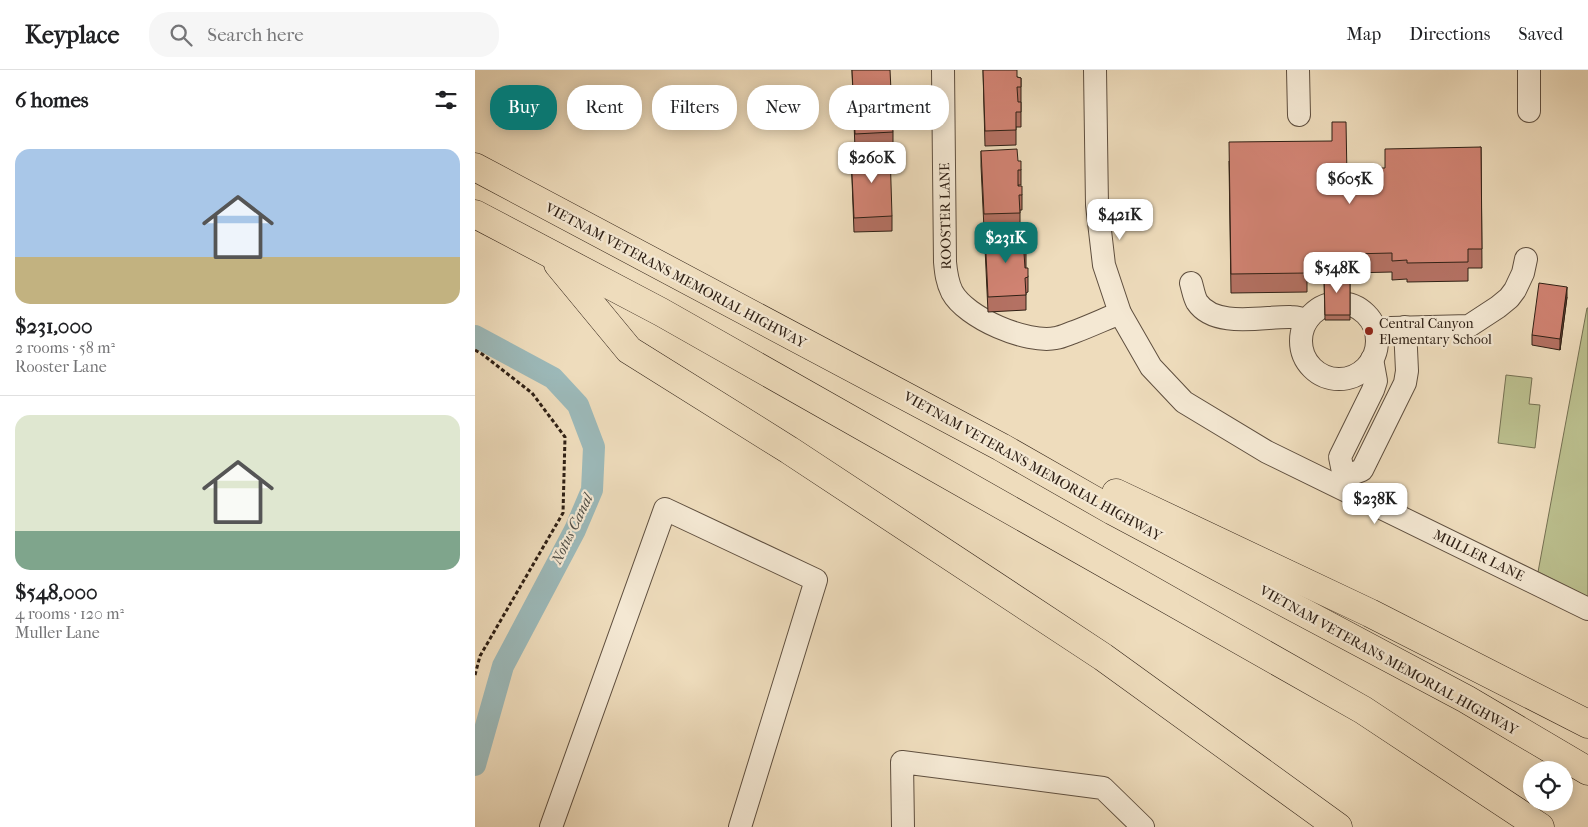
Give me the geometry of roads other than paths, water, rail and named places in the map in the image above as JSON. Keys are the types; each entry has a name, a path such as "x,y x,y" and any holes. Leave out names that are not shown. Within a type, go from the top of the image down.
{"highway":[{"name":"VIETNAM VETERANS MEMORIAL HIGHWAY","path":"475,167 1001,447 1113,512 1466,699 1588,771"},
{"path":"475,214 661,312 1363,710 1539,827"},
{"path":"549,254 629,350 789,450 1103,657 1338,827"},
{"path":"1001,447 1115,492 1370,613 1588,724"}],"street":[{"name":"ROOSTER LANE","path":"943,70 946,278 961,304 1005,331 1022,337 1038,339 1056,338 1120,313"},
{"name":"MULLER LANE","path":"1095,70 1097,205 1105,265 1120,313 1151,367 1184,402 1267,452 1341,482 1588,609"},
{"path":"1299,70 1299,114"},
{"path":"1529,70 1529,111"},
{"path":"1375,328 1469,326 1509,298 1523,273 1526,259"},
{"path":"1191,284 1197,303 1205,310 1218,316 1231,319 1292,317 1307,320"},
{"path":"1337,303 1349,304 1369,318 1375,328 1376,349 1372,359 1364,369 1354,376 1330,378 1310,366 1303,355 1301,337 1307,320 1315,311 1326,305 1337,303"},
{"path":"1372,359 1376,381 1340,457 1341,482 1362,470 1405,383 1407,371 1405,327"},
{"path":"551,827 665,509 815,580 740,827"},
{"path":"903,827 902,762 1103,788 1143,827"}],"waterway":[{"name":"Notus Canal","path":"475,336 553,378 578,405 594,447 592,490 575,530 503,666 475,765"}],"place":[{"name":"Central Canyon Elementary School","path":"1369,331"}]}
